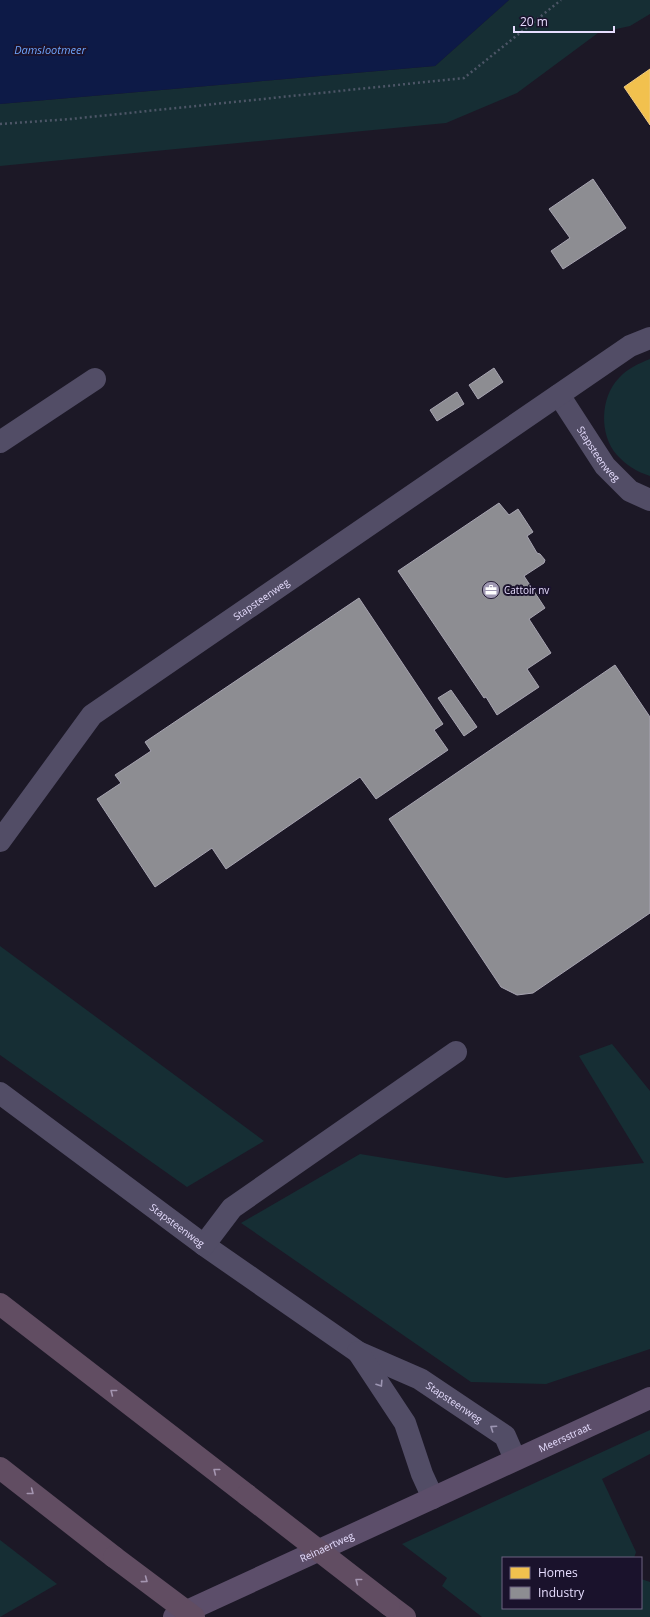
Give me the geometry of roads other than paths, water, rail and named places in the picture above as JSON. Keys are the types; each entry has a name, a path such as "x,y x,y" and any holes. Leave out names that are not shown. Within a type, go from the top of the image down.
{"highway":[{"path":"0,1304 397,1611"},
{"path":"0,1468 194,1617"}],"main road":[{"name":"Meersstraat","path":"480,1476 650,1398"},
{"name":"Reinaertweg","path":"174,1617 480,1476"}],"street":[{"name":"Stapsteenweg","path":"0,841 92,715 630,346 650,338"},
{"path":"0,442 95,379"},
{"name":"Stapsteenweg","path":"558,395 605,466 630,491 650,500"},
{"path":"204,1245 232,1208 456,1052"},
{"name":"Stapsteenweg","path":"0,1093 204,1245 358,1352 420,1379 505,1436 515,1459"},
{"name":"Stapsteenweg","path":"358,1352 405,1423 422,1474 433,1498"}],"water":[{"name":"Damslootmeer","path":"0,0 509,0 435,66 0,104"}],"place":[{"name":"Cattoir nv","path":"491,590"}]}
